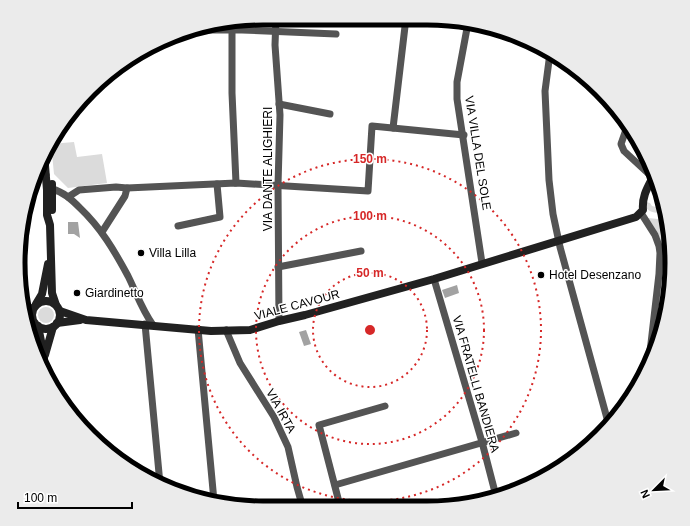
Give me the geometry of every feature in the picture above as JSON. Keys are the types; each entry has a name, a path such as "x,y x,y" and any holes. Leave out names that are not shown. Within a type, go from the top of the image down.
{"street":[{"name":"VIA DANTE ALIGHIERI","path":"276,25 274,45 280,115 278,185 279,321"},
{"path":"393,128 405,25"},
{"name":"VIA VILLA DEL SOLE","path":"467,29 457,82 457,100 464,135 482,263"},
{"path":"217,30 336,34"},
{"path":"232,30 232,93 236,183"},
{"path":"549,59 545,91 549,180 553,214 558,241 607,419"},
{"path":"279,104 330,114"},
{"path":"68,197 79,190 116,187 127,188 236,183 368,191 372,126 464,135"},
{"path":"625,132 621,144 624,151 647,172"},
{"path":"44,356 55,325 60,318 52,293 50,225 52,214 52,189 49,160"},
{"path":"45,167 47,215 50,225"},
{"path":"43,173 46,175"},
{"path":"651,182 642,201 642,212 657,240 660,253 651,343"},
{"path":"178,226 220,217 217,184"},
{"path":"102,232 125,196 127,188"},
{"path":"52,189 68,197 94,222 102,232 127,275 148,318 159,477"},
{"name":"VIALE CAVOUR","path":"55,325 86,320 198,329 250,330 434,279 482,263 636,217 642,212"},
{"path":"44,356 32,314 42,294 50,251"},
{"path":"278,267 361,251"},
{"name":"VIA FRATELLI BANDIERA","path":"434,279 482,442 495,491"},
{"path":"30,308 46,301 53,303 58,308"},
{"name":"VIALE CAVOUR","path":"58,308 86,320"},
{"path":"32,321 36,325 45,329 55,325"},
{"path":"198,329 213,495"},
{"name":"VIA IRTA","path":"226,330 240,363 271,411 288,448 301,501"},
{"path":"339,501 319,425 385,406"},
{"path":"335,485 516,433"}],"shaded area":[{"path":"74,142 77,157 102,154 107,183 68,188 54,174 52,154 57,143"},
{"path":"646,202 650,203 652,206 658,206 659,212 653,212 646,208"},
{"path":"648,218 660,218 663,232 662,246 658,233"},
{"path":"68,222 78,222 80,238 74,234 68,234"},
{"path":"457,285 459,293 445,298 442,290"},
{"path":"46,307 53,312 54,315 49,322 46,323 39,318 38,315 43,308"},
{"path":"306,330 311,344 304,346 299,332"}],"place":[{"name":"Villa Lilla","path":"141,253"},
{"name":"Hotel Desenzano","path":"541,275"},
{"name":"Giardinetto","path":"77,293"}]}
